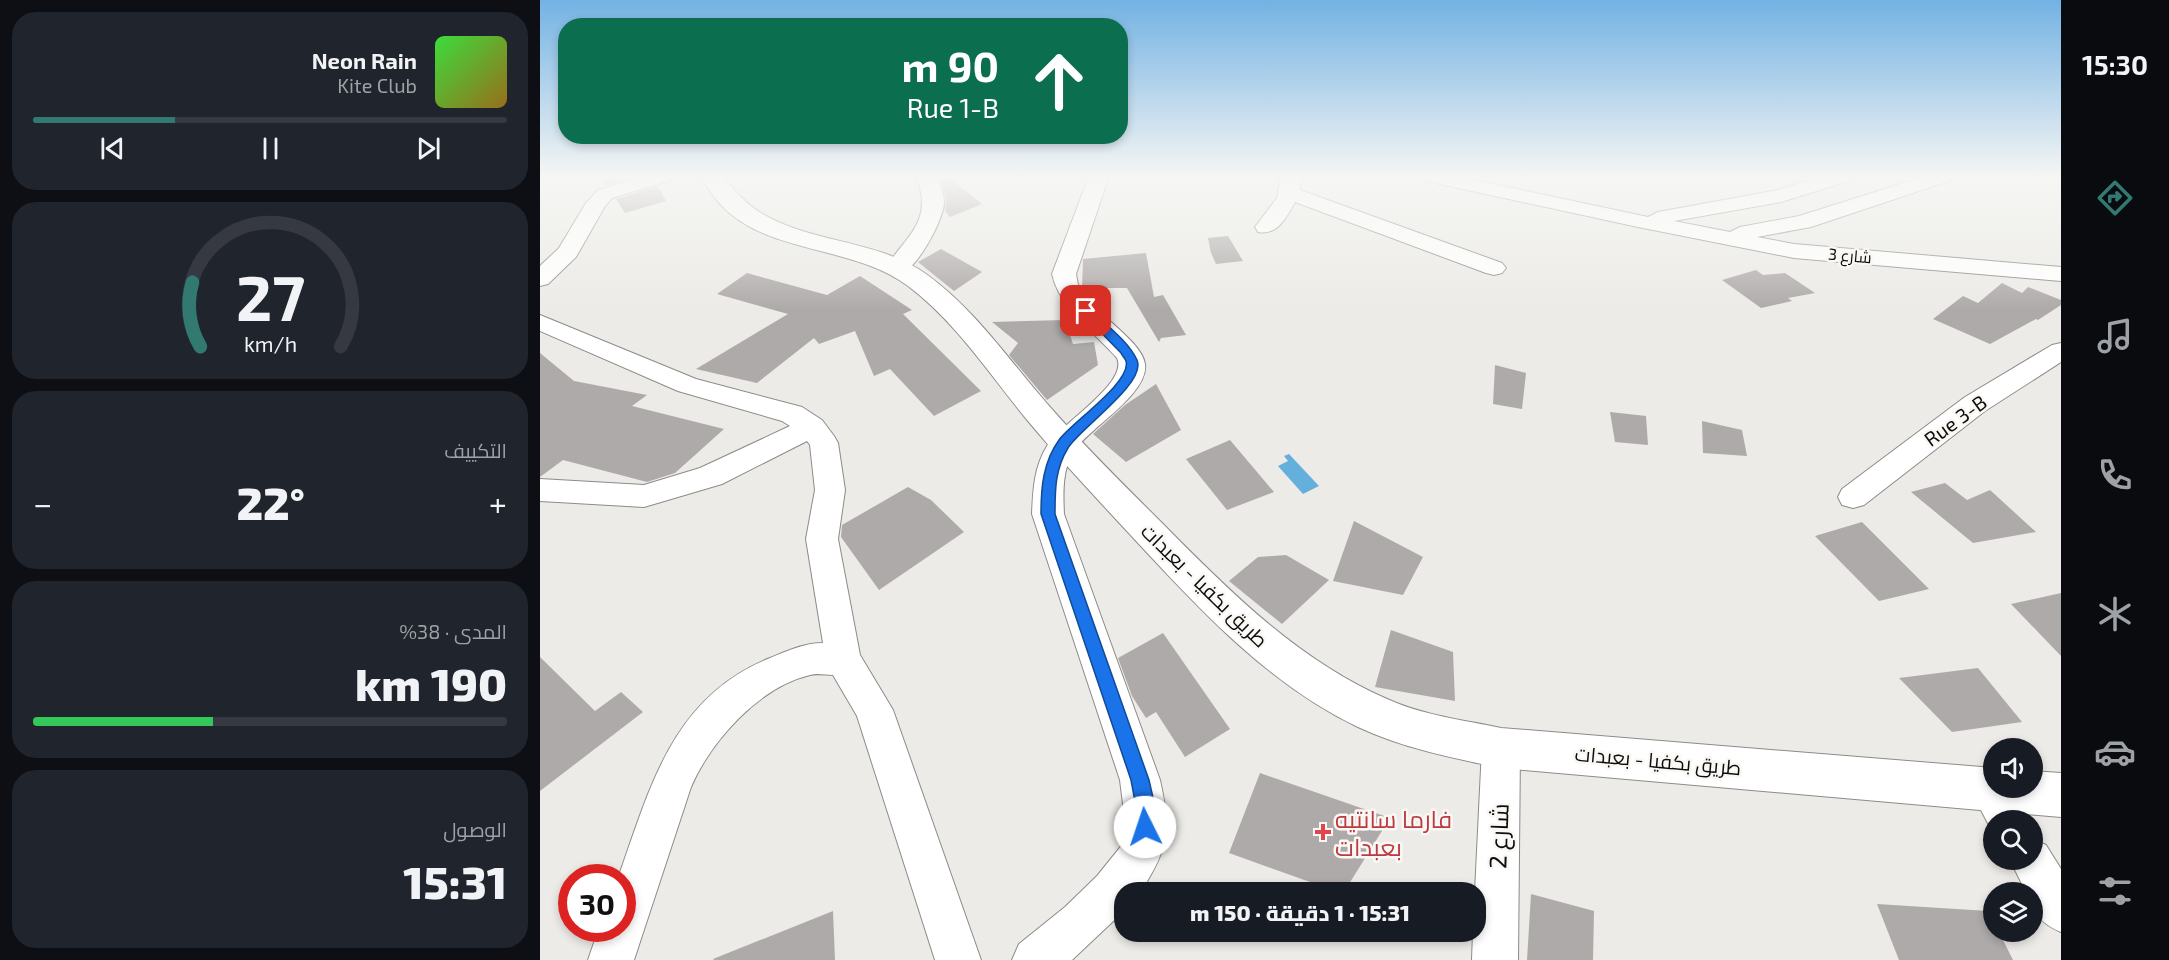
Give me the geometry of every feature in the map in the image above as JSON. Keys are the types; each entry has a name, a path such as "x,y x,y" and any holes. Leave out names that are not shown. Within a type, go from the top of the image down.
{"main road":[{"name":"طريق بكفيا - بعبدات","path":"757,221 798,238 856,250 897,267 914,279 946,307 1064,442 1202,588 1262,642 1308,676 1358,706 1429,733 1501,748 1999,805 2061,795"}],"street":[{"path":"540,279 568,252 586,221"},
{"path":"897,267 919,240 930,221"},
{"path":"1035,960 1103,902 1133,867 1144,842 1146,812 1140,780 1048,514 1048,483 1054,461 1064,442 1119,390 1132,369 1132,361 1125,351 1066,287 1064,274 1083,221"},
{"path":"1266,227 1271,221"},
{"path":"1378,221 1494,268"},
{"name":"شارع 3","path":"1638,221 1794,251 2061,274"},
{"path":"1716,237 1807,221"},
{"path":"540,322 687,385 792,414 812,427 824,443 830,490 822,539 843,659 874,710 958,960"},
{"name":"Rue 3-B","path":"1853,497 1974,404 2061,351"},
{"path":"540,490 644,496 711,476 812,427"},
{"path":"611,960 671,786 684,757 703,729 732,701 762,678 809,660 843,659"},
{"name":"شارع 2","path":"1495,960 1501,748"},
{"path":"2037,870 2061,910"}],"water":[{"path":"1289,454 1319,486 1303,494 1278,466 1288,461 1284,456"}],"building":[{"path":"1228,236 1243,261 1216,264 1208,238"},
{"path":"941,249 982,272 954,291 918,262"},
{"path":"1146,253 1154,297 1163,295 1186,335 1161,338 1159,342 1127,288 1082,288 1083,259"},
{"path":"1756,270 1763,275 1785,273 1815,293 1788,298 1792,301 1761,308 1722,280"},
{"path":"747,273 827,295 860,276 912,310 903,314 981,391 934,416 890,369 874,376 855,331 819,344 814,338 757,383 696,369 788,314 717,294"},
{"path":"2002,283 2022,293 2028,287 2061,300 2061,305 2038,320 1990,344 1933,319 1963,296 1978,303"},
{"path":"1065,320 1073,344 1094,342 1098,365 1047,400 1009,355 1018,343 992,322"},
{"path":"540,353 574,381 647,395 632,406 724,429 675,473 647,482 563,460 540,477"},
{"path":"1495,365 1526,373 1522,409 1493,404"},
{"path":"1156,384 1181,430 1126,462 1093,434 1125,405"},
{"path":"1610,412 1646,416 1648,445 1615,442"},
{"path":"1702,421 1742,430 1747,456 1703,453"},
{"path":"1230,440 1274,492 1227,510 1186,459"},
{"path":"1945,483 1967,500 1990,490 2036,532 1973,543 1911,492"},
{"path":"908,487 931,500 964,532 879,590 841,537 842,525"},
{"path":"1354,521 1423,557 1403,595 1333,581"},
{"path":"1862,522 1929,589 1879,601 1815,536"},
{"path":"1286,555 1329,580 1282,624 1229,581 1258,557"},
{"path":"2061,593 2061,656 2011,604"},
{"path":"1391,630 1453,652 1455,701 1375,687"},
{"path":"1163,633 1230,729 1185,757 1156,712 1146,718 1132,696 1118,658"},
{"path":"540,657 595,711 621,692 643,712 540,791"},
{"path":"1978,668 2022,722 1952,732 1899,678"},
{"path":"1260,773 1390,818 1350,882 1310,882 1229,853"},
{"path":"1531,894 1594,911 1593,960 1527,960"},
{"path":"1877,904 1983,911 1983,942 2004,942 2013,960 1899,960"},
{"path":"833,911 835,960 713,959"}],"place":[{"name":"فارما سانتيه بعبدات","path":"1323,832"}],"route":[{"path":"1086,311 1125,351 1132,361 1132,369 1119,390 1064,442 1054,461 1048,483 1048,514 1140,780 1146,812 1145,827"}]}
